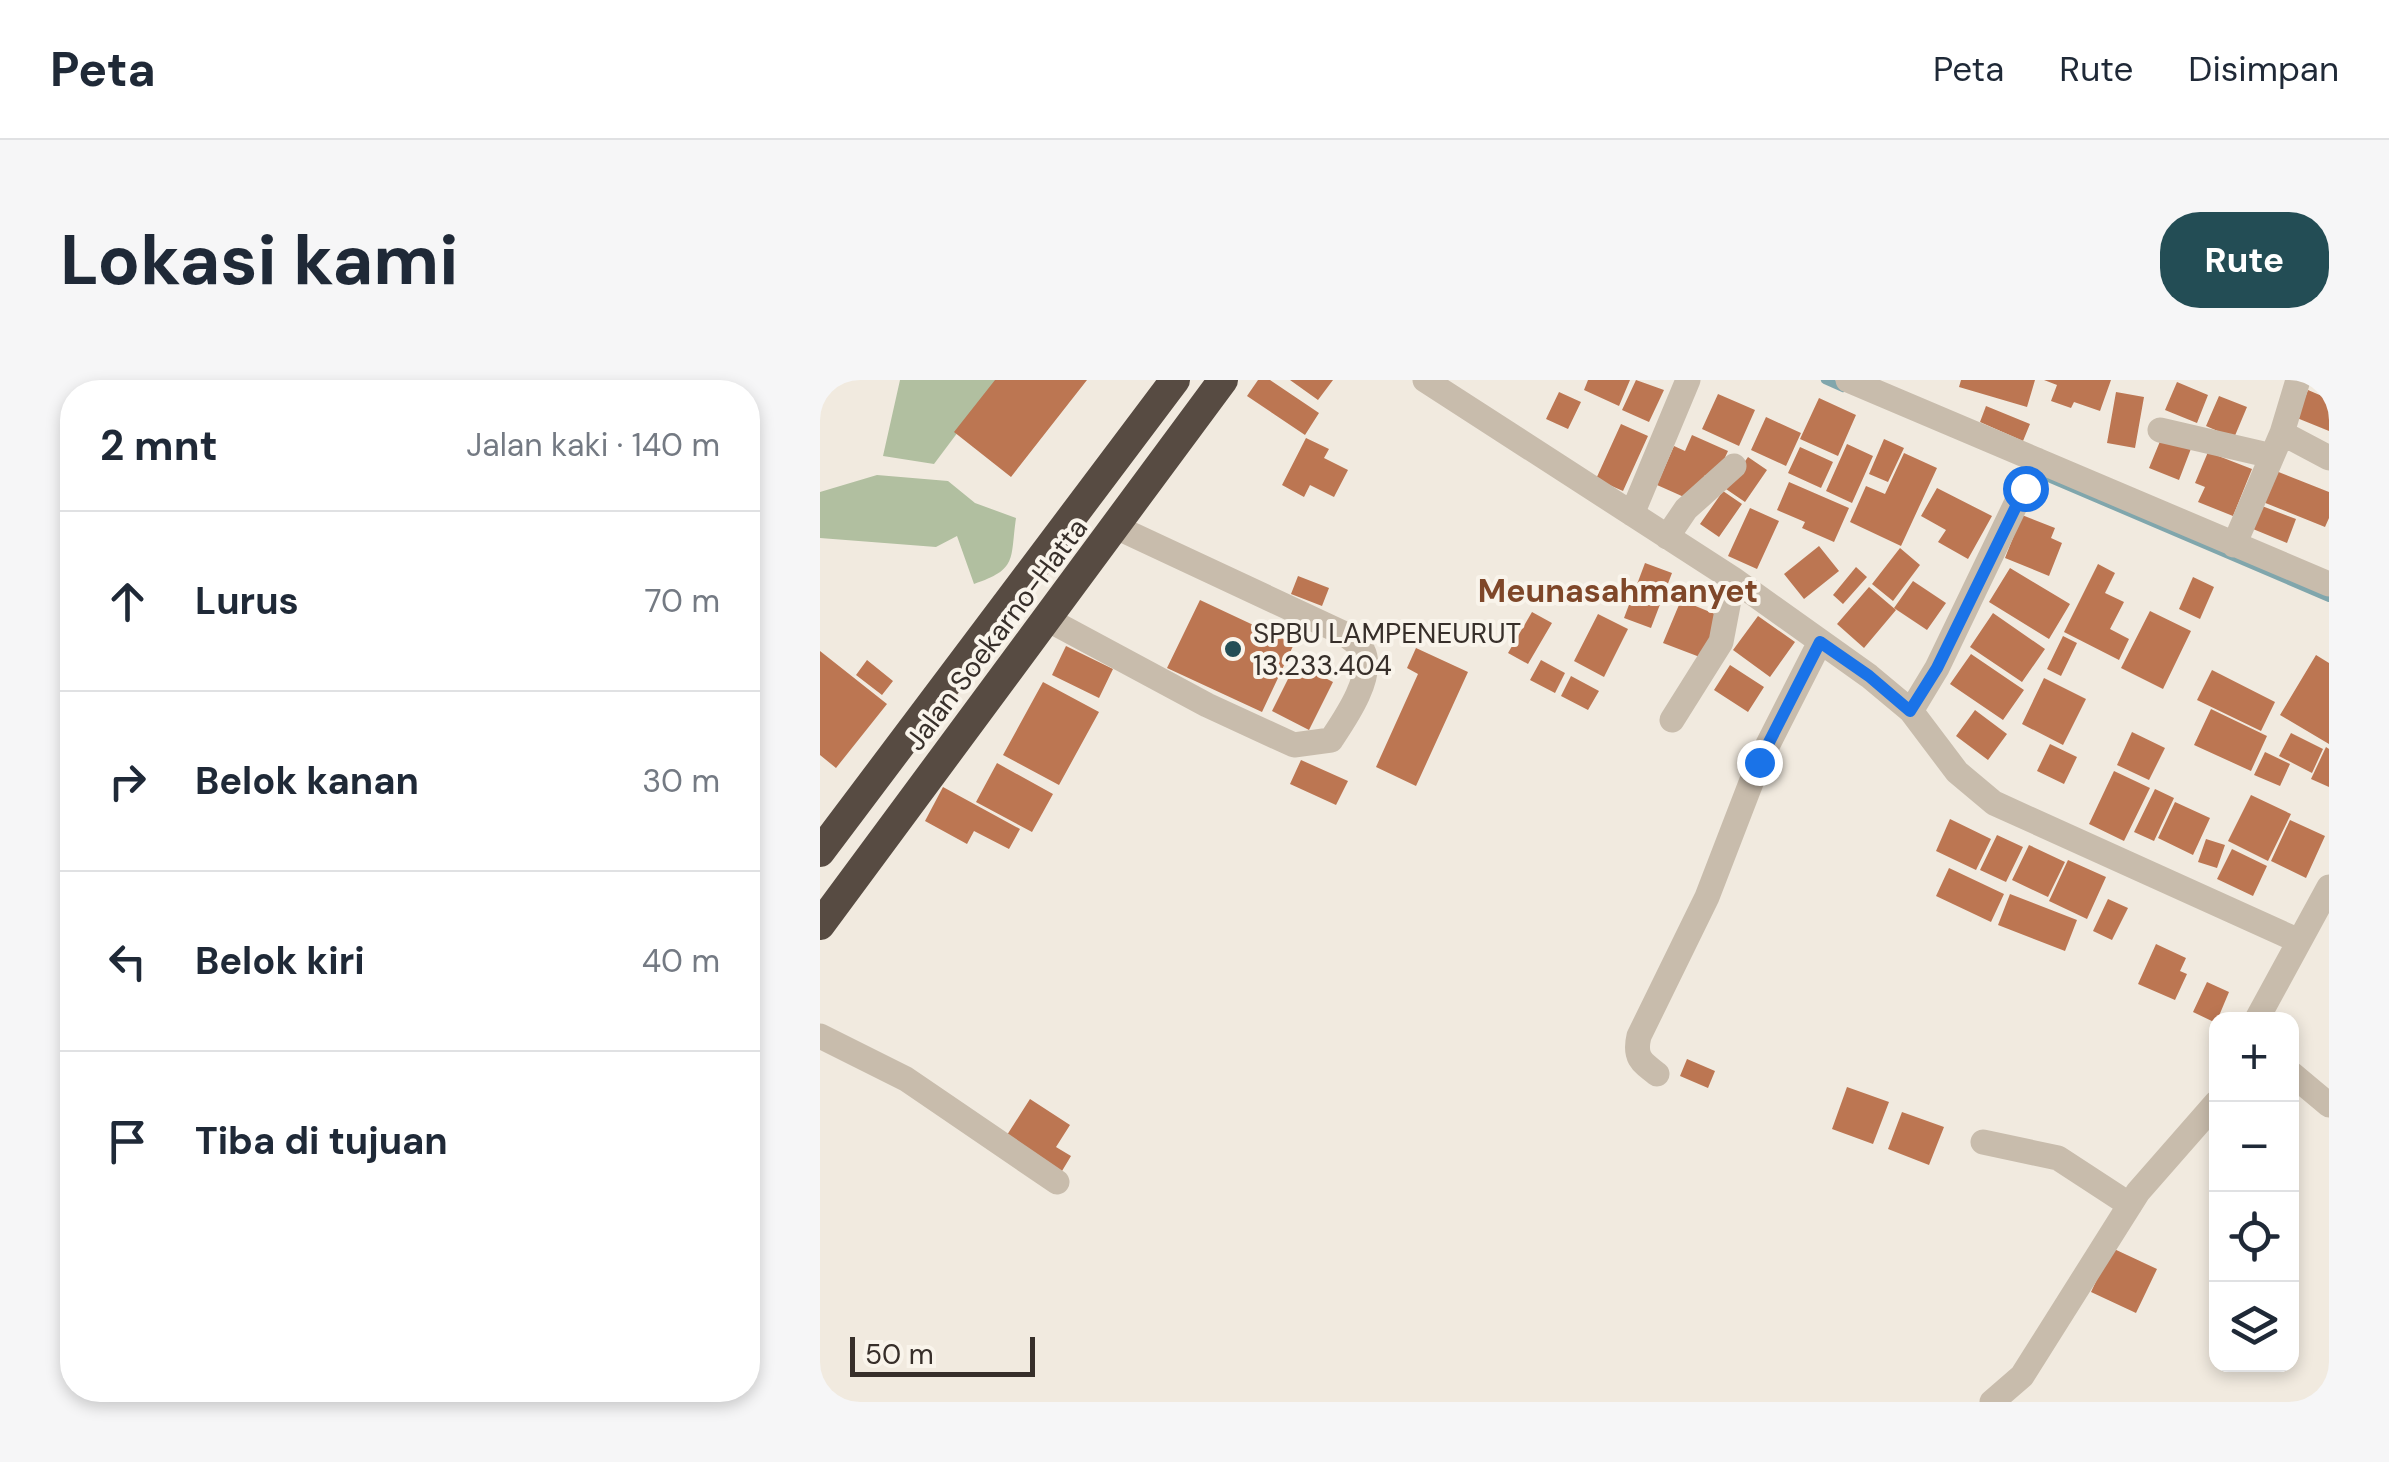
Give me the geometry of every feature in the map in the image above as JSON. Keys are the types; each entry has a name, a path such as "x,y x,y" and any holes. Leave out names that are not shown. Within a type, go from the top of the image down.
{"highway":[{"name":"Jalan Soekarno-Hatta","path":"820,852 1175,380"},
{"name":"Jalan Soekarno-Hatta","path":"820,925 830,889 1048,619 1223,380"}],"street":[{"path":"1426,380 1733,579 1869,676 1910,711 1957,772 1994,803 2299,941"},
{"path":"1632,514 1688,380"},
{"path":"1848,380 2032,472 2329,584"},
{"path":"2234,545 2277,445 2298,380"},
{"path":"2160,430 2277,445 2329,458"},
{"path":"1667,537 1686,509 1734,466"},
{"path":"1910,711 1937,668 2032,472"},
{"path":"1048,619 1294,746 1332,740 1354,705 1366,668 1362,649 1345,634 1116,527"},
{"path":"1672,720 1721,642 1733,579"},
{"path":"1657,1074 1640,1061 1635,1050 1639,1036 1707,896 1759,762 1820,642"},
{"path":"2261,1012 2329,887"},
{"path":"820,1036 906,1078 1057,1182"},
{"path":"2299,1080 2329,1104"},
{"path":"1992,1402 2022,1376 2130,1204 2209,1112"},
{"path":"1983,1142 2058,1158 2130,1204"}],"green space":[{"path":"900,380 997,380 934,464 883,456"},
{"path":"877,475 948,481 975,503 1016,518 1012,553 1005,568 974,584 957,536 936,547 820,538 820,492"}],"building":[{"path":"995,380 1087,380 1011,477 954,432"},
{"path":"1258,380 1270,380 1319,413 1305,435 1247,396"},
{"path":"1290,380 1333,380 1318,400"},
{"path":"1588,380 1630,380 1619,406 1584,390"},
{"path":"1636,380 1664,390 1649,422 1622,410"},
{"path":"1961,380 2035,380 2027,407 1959,387"},
{"path":"2044,380 2111,380 2100,411 2074,402 2071,408 2051,401 2057,385"},
{"path":"2177,382 2208,395 2197,423 2165,410"},
{"path":"2308,390 2329,399 2329,431 2297,418"},
{"path":"1559,392 1581,402 1568,429 1546,419"},
{"path":"2116,392 2144,397 2135,448 2107,443"},
{"path":"1718,394 1755,410 1739,446 1702,429"},
{"path":"2219,396 2247,407 2234,438 2206,426"},
{"path":"1819,398 1856,415 1838,456 1800,439"},
{"path":"1986,406 2030,424 2023,441 1980,422"},
{"path":"1766,417 1801,433 1786,466 1751,450"},
{"path":"1621,424 1648,436 1623,491 1596,479"},
{"path":"2163,434 2192,446 2179,480 2149,468"},
{"path":"1692,435 1728,451 1715,479 1705,475 1693,501 1657,485 1674,446 1685,451"},
{"path":"1306,438 1329,449 1324,458 1348,470 1334,497 1310,485 1304,497 1282,485"},
{"path":"1884,439 1904,448 1888,482 1869,474"},
{"path":"1847,444 1873,456 1852,503 1826,491"},
{"path":"1800,447 1833,462 1821,488 1788,473"},
{"path":"2208,452 2252,469 2233,516 2198,502 2205,487 2195,483"},
{"path":"1904,453 1937,468 1901,546 1850,522 1866,486 1885,494"},
{"path":"1748,457 1767,470 1745,502 1726,489"},
{"path":"2276,471 2329,492 2325,527 2263,502"},
{"path":"1789,482 1849,508 1834,542 1802,528 1805,522 1777,510"},
{"path":"1937,488 1992,516 1968,559 1938,542 1946,530 1921,516"},
{"path":"1723,491 1742,504 1719,537 1700,524"},
{"path":"2262,506 2296,519 2287,543 2253,529"},
{"path":"1750,508 1779,521 1757,569 1728,556"},
{"path":"2022,515 2055,528 2051,538 2062,543 2049,576 2005,558"},
{"path":"1819,546 1839,571 1804,599 1784,574"},
{"path":"1900,548 1920,565 1893,601 1872,584"},
{"path":"1645,563 1672,573 1651,628 1624,618 1632,586 1636,587"},
{"path":"2098,564 2115,573 2105,593 2124,602 2110,629 2129,639 2119,660 2064,632"},
{"path":"1856,567 1867,577 1843,604 1833,595"},
{"path":"2010,568 2070,604 2049,639 1989,602"},
{"path":"1298,576 1329,588 1322,606 1291,594"},
{"path":"2193,577 2214,587 2200,619 2179,609"},
{"path":"1913,581 1946,603 1927,630 1894,608"},
{"path":"1869,587 1896,610 1864,648 1837,624"},
{"path":"1200,600 1294,644 1262,712 1167,668"},
{"path":"1681,600 1722,617 1705,659 1663,643"},
{"path":"2150,611 2191,631 2163,689 2121,668"},
{"path":"1532,612 1552,623 1528,664 1508,653"},
{"path":"1993,613 2045,649 2022,682 1970,647"},
{"path":"1598,614 1628,629 1604,677 1574,661"},
{"path":"1758,616 1795,642 1770,677 1733,650"},
{"path":"2063,636 2077,643 2061,676 2047,669"},
{"path":"1066,646 1113,669 1099,698 1052,675"},
{"path":"1416,648 1468,672 1416,786 1376,767 1418,674 1407,668"},
{"path":"820,651 887,704 836,768 820,755"},
{"path":"1971,654 2024,690 2003,720 1950,684"},
{"path":"2316,655 2329,663 2329,744 2280,715"},
{"path":"867,660 893,681 882,695 856,675"},
{"path":"1541,660 1565,673 1555,693 1530,680"},
{"path":"1296,663 1333,682 1309,730 1272,711"},
{"path":"1730,665 1764,687 1748,712 1714,690"},
{"path":"2212,670 2275,702 2261,731 2197,700"},
{"path":"1571,676 1599,691 1588,710 1561,696"},
{"path":"2044,678 2086,699 2063,745 2022,724"},
{"path":"1043,682 1099,712 1059,785 1003,755"},
{"path":"2211,709 2267,736 2251,771 2194,745"},
{"path":"1975,710 2007,734 1988,760 1956,736"},
{"path":"2132,732 2165,748 2149,780 2117,765"},
{"path":"2291,733 2323,749 2312,773 2279,756"},
{"path":"2050,744 2077,757 2064,784 2037,771"},
{"path":"2326,747 2329,749 2329,787 2311,779"},
{"path":"2265,752 2290,764 2280,786 2254,775"},
{"path":"1301,760 1348,781 1336,805 1290,784"},
{"path":"997,763 1053,794 1032,832 976,802"},
{"path":"2114,771 2150,788 2124,841 2089,824"},
{"path":"943,787 1020,829 1009,849 974,831 967,844 925,821"},
{"path":"2155,789 2174,798 2154,841 2134,832"},
{"path":"2251,795 2291,814 2268,861 2228,841"},
{"path":"2175,802 2210,818 2193,855 2158,838"},
{"path":"1950,819 1991,839 1976,870 1936,851"},
{"path":"2290,820 2325,836 2306,878 2271,861"},
{"path":"1997,835 2023,847 2006,882 1980,870"},
{"path":"2206,839 2225,845 2217,868 2198,862"},
{"path":"2029,845 2065,862 2048,897 2012,880"},
{"path":"2232,849 2267,866 2253,896 2217,879"},
{"path":"2068,860 2106,877 2087,919 2049,901"},
{"path":"1949,868 2004,894 1991,922 1936,896"},
{"path":"2010,894 2077,920 2065,951 1998,925"},
{"path":"2108,899 2128,908 2112,940 2093,931"},
{"path":"2156,944 2186,958 2180,971 2187,974 2175,1000 2138,984"},
{"path":"2207,982 2229,992 2221,1012 2209,1012 2209,1020 2193,1012"},
{"path":"1687,1059 1715,1071 1708,1088 1680,1076"},
{"path":"1847,1087 1889,1102 1873,1144 1832,1129"},
{"path":"1030,1099 1070,1125 1056,1147 1071,1156 1059,1176 1007,1135"},
{"path":"1902,1112 1944,1127 1929,1165 1888,1149"},
{"path":"2112,1248 2157,1269 2136,1313 2091,1292"}],"waterway":[{"path":"1825,380 1843,388"},
{"path":"2039,474 2329,598"}],"place":[{"name":"SPBU LAMPENEURUT 13.233.404","path":"1233,649"}],"district":[{"name":"Meunasahmanyet","path":"1618,591"}],"route":[{"path":"1759,762 1820,642 1910,711 1937,668 2025,488"}]}
